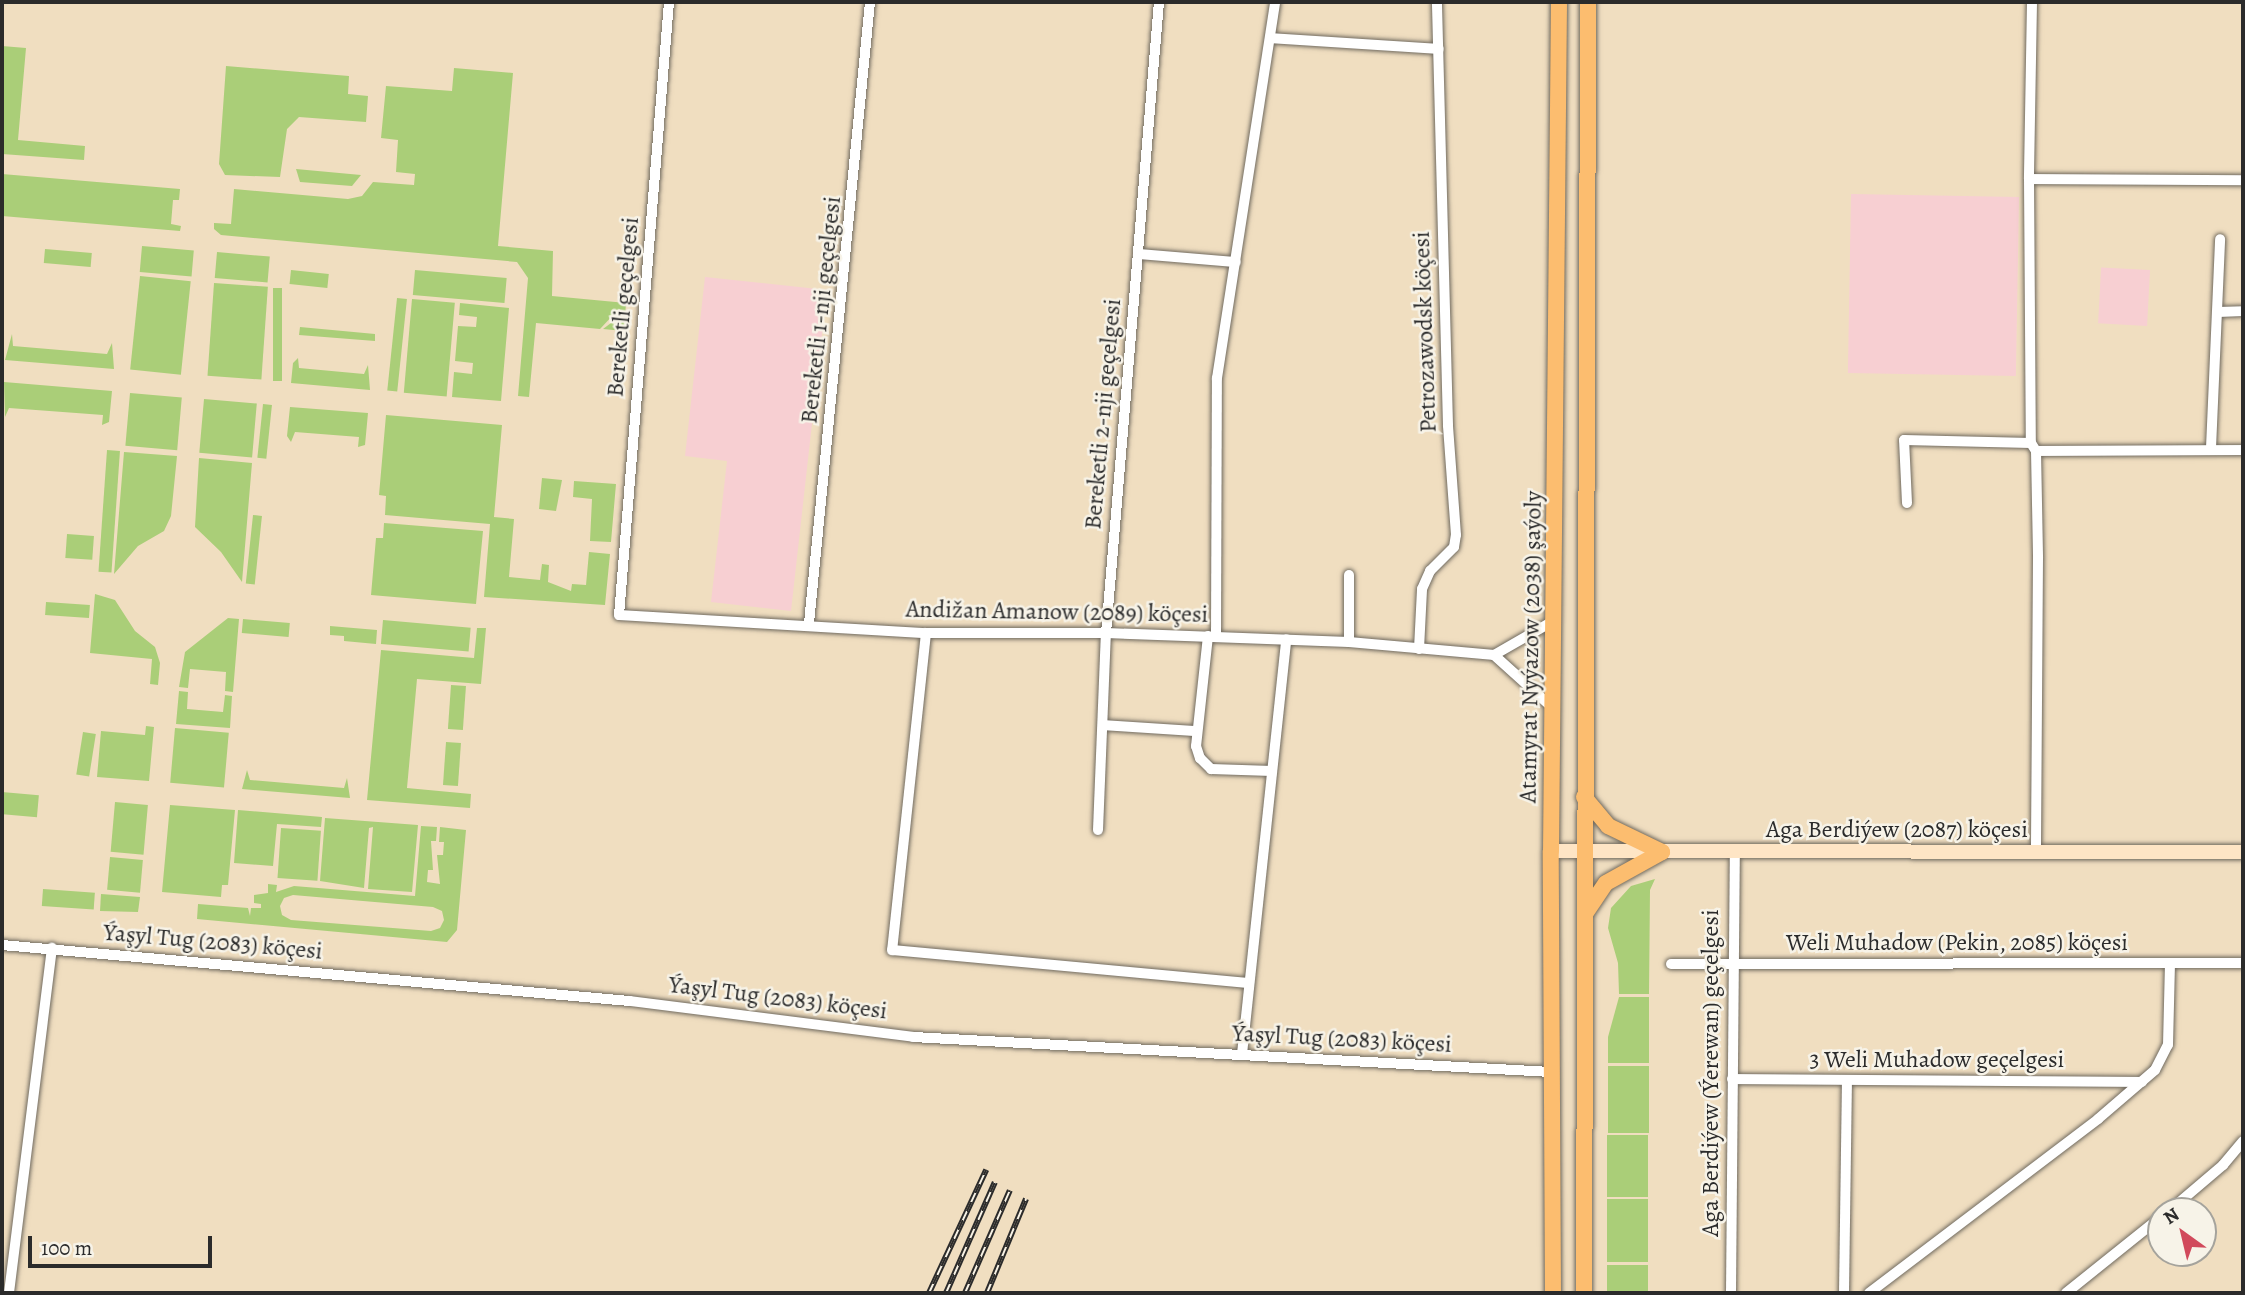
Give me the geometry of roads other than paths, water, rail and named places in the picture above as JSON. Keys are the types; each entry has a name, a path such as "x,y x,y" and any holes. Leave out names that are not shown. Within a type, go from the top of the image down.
{"main road":[{"name":"Atamyrat Nyýazow (2038) şaýoly","path":"1553,1293 1551,851 1559,2"},
{"path":"1584,1293 1583,851 1588,2"},
{"path":"1584,797 1608,826 1662,852"},
{"path":"1583,916 1606,883 1662,852"}],"street":[{"name":"Bereketli geçelgesi","path":"620,615 669,2"},
{"name":"Bereketli 1-nji geçelgesi","path":"810,623 870,2"},
{"name":"Bereketli 2-nji geçelgesi","path":"1098,830 1106,633 1159,2"},
{"path":"1272,771 1211,769 1200,758 1198,731 1212,637 1217,378 1275,2"},
{"name":"Petrozawodsk köçesi","path":"1419,649 1422,589 1430,570 1454,547 1457,535 1448,425 1437,2"},
{"path":"2032,2 2029,179 2036,852"},
{"path":"1270,38 1439,49"},
{"path":"2029,179 2243,180"},
{"path":"2211,448 2220,239"},
{"path":"1138,254 1236,262"},
{"path":"2218,312 2243,311"},
{"path":"1907,503 1904,440 2033,447 2243,450"},
{"path":"1349,575 1349,642"},
{"name":"Andižan Amanow (2089) köçesi","path":"620,615 810,623 926,633 1106,633 1286,639 1494,655"},
{"path":"1554,709 1494,655 1555,620"},
{"path":"926,633 892,950 1248,983"},
{"path":"1242,1054 1286,639"},
{"path":"1103,725 1198,731"},
{"name":"Aga Berdiýew (2087) köçesi","path":"1551,851 2243,852"},
{"name":"Aga Berdiýew (Ýerewan) geçelgesi","path":"1731,1293 1735,853"},
{"name":"Ýaşyl Tug (2083) köçesi","path":"2,945 630,1001 913,1037 1551,1072"},
{"path":"9,1293 52,948"},
{"path":"1869,1293 2142,1082 2166,1051 2170,963"},
{"name":"Weli Muhadow (Pekin, 2085) köçesi","path":"1671,964 1732,966 2243,963"},
{"name":"3 Weli Muhadow geçelgesi","path":"1732,1079 2142,1082"},
{"path":"1844,1293 1847,1080"},
{"path":"2185,1197 2223,1165 2243,1141"},
{"path":"2067,1293 2147,1228"}],"railway":[{"path":"929,1293 986,1170"},
{"path":"946,1293 995,1182"},
{"path":"965,1293 1010,1190"},
{"path":"987,1293 1026,1199"}]}
